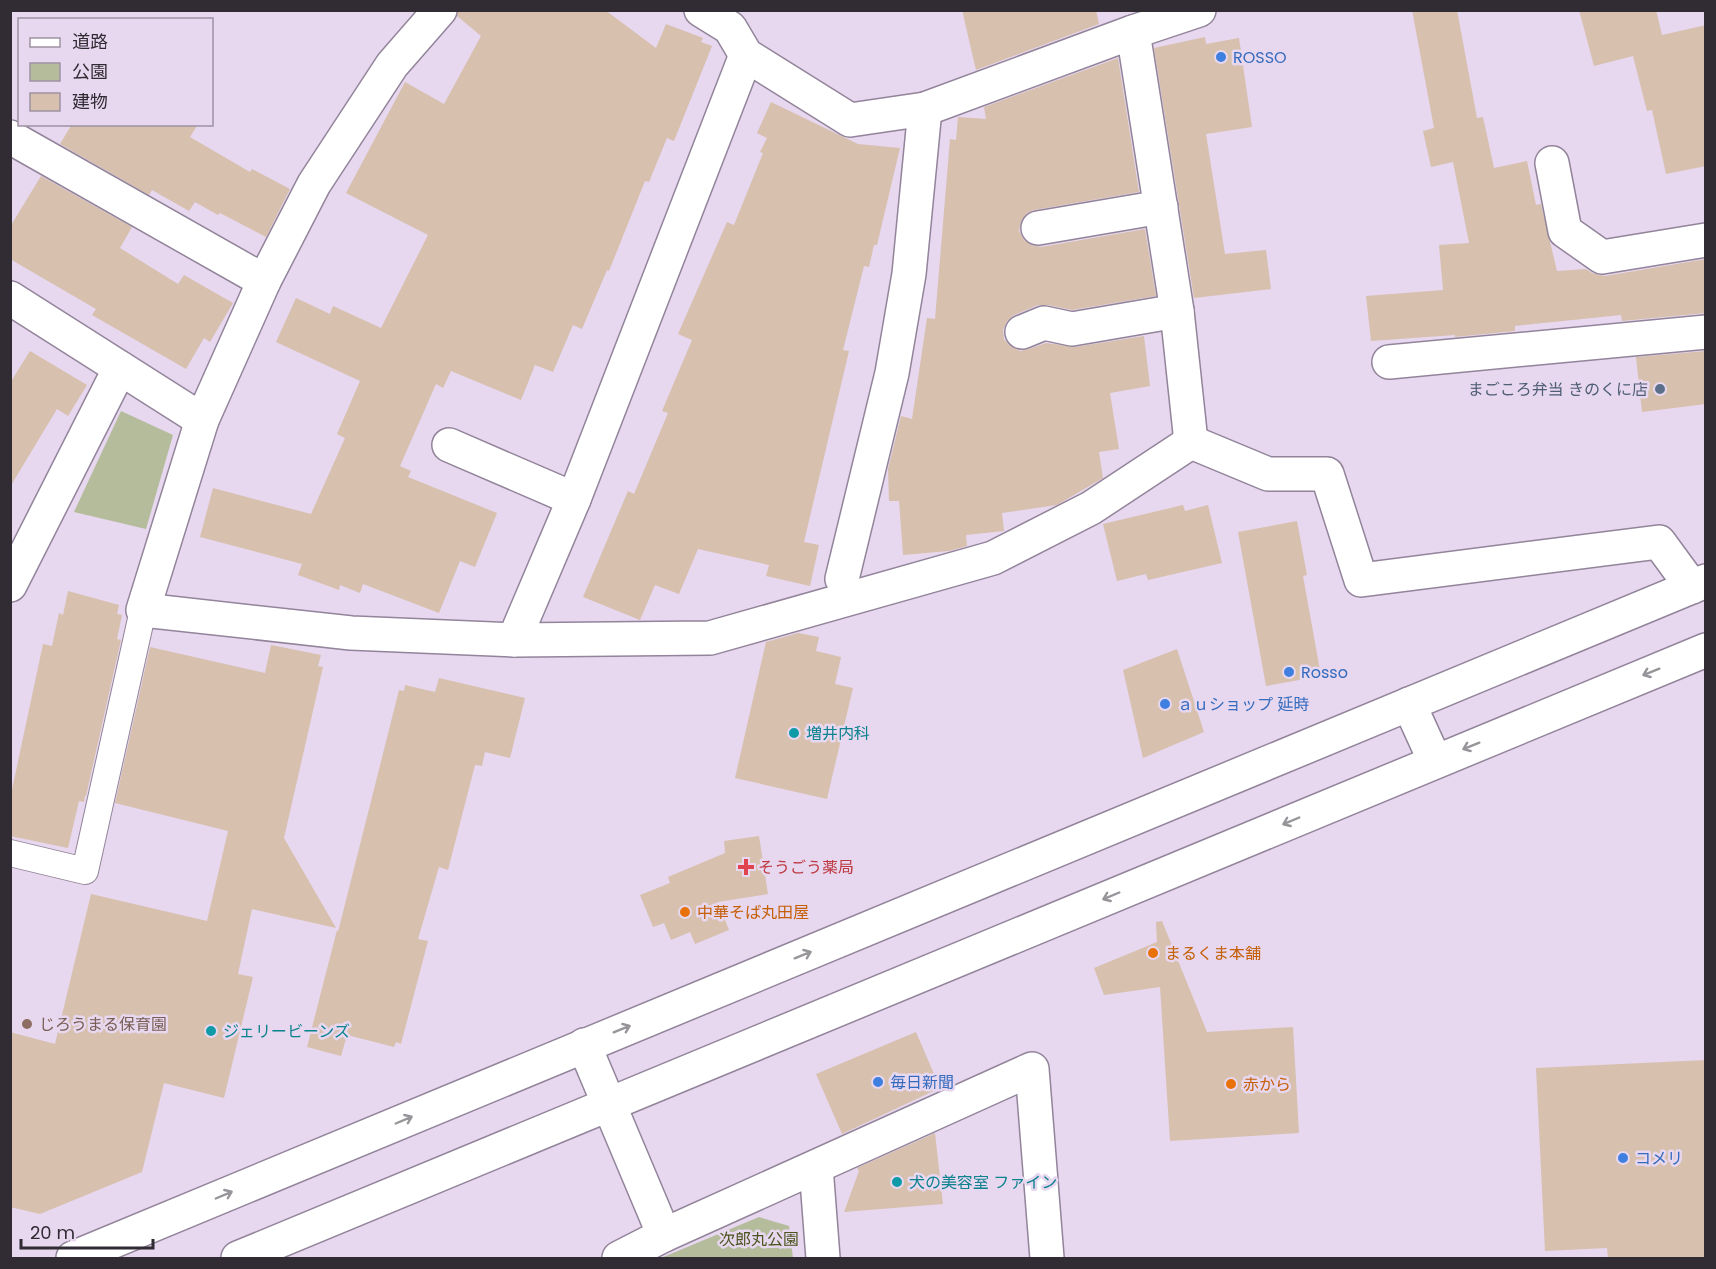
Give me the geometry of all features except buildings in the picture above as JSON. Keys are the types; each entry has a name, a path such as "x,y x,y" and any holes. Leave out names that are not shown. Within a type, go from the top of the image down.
{"street":[{"path":"440,10 392,65 314,184 264,281 202,420 143,610 351,633 514,640 710,638 993,558 1091,508 1191,442"},
{"path":"701,10 730,28 746,55 850,120 925,108 1133,32 1166,16 1199,10"},
{"path":"1133,32 1177,311 1191,442"},
{"path":"514,640 574,499 746,55"},
{"path":"842,579 892,373 909,274 925,108"},
{"path":"10,137 264,281"},
{"path":"1552,163 1564,231 1602,257 1706,240"},
{"path":"1038,228 1161,207"},
{"path":"10,298 202,420"},
{"path":"1022,332 1044,323 1071,329 1177,311"},
{"path":"1389,362 1706,332"},
{"path":"10,585 120,368"},
{"path":"73,1258 1699,584 1659,542 1361,580 1327,474 1268,474 1191,442"},
{"path":"449,446 574,499"},
{"path":"238,1258 1706,650"},
{"path":"1409,704 1435,761"},
{"path":"584,1045 664,1235"},
{"path":"619,1258 664,1235 1032,1069 1047,1258"},
{"path":"816,1167 824,1258"}],"lane":[{"path":"10,853 86,871 143,610"}],"green space":[{"path":"121,411 173,435 146,529 74,512"},
{"name":"次郎丸公園","path":"759,1217 789,1226 793,1258 661,1258"}],"place":[{"name":"ROSSO","path":"1221,57"},
{"name":"まごころ弁当 きのくに店","path":"1660,389"},
{"name":"Rosso","path":"1289,672"},
{"name":"ａｕショップ 延時","path":"1165,704"},
{"name":"増井内科","path":"794,733"},
{"name":"そうごう薬局","path":"746,867"},
{"name":"中華そば丸田屋","path":"685,912"},
{"name":"まるくま本舗","path":"1153,953"},
{"name":"じろうまる保育園","path":"27,1024"},
{"name":"ジェリービーンズ","path":"211,1031"},
{"name":"毎日新聞","path":"878,1082"},
{"name":"赤から","path":"1231,1084"},
{"name":"コメリ","path":"1623,1158"},
{"name":"犬の美容室 ファイン","path":"897,1182"}]}
